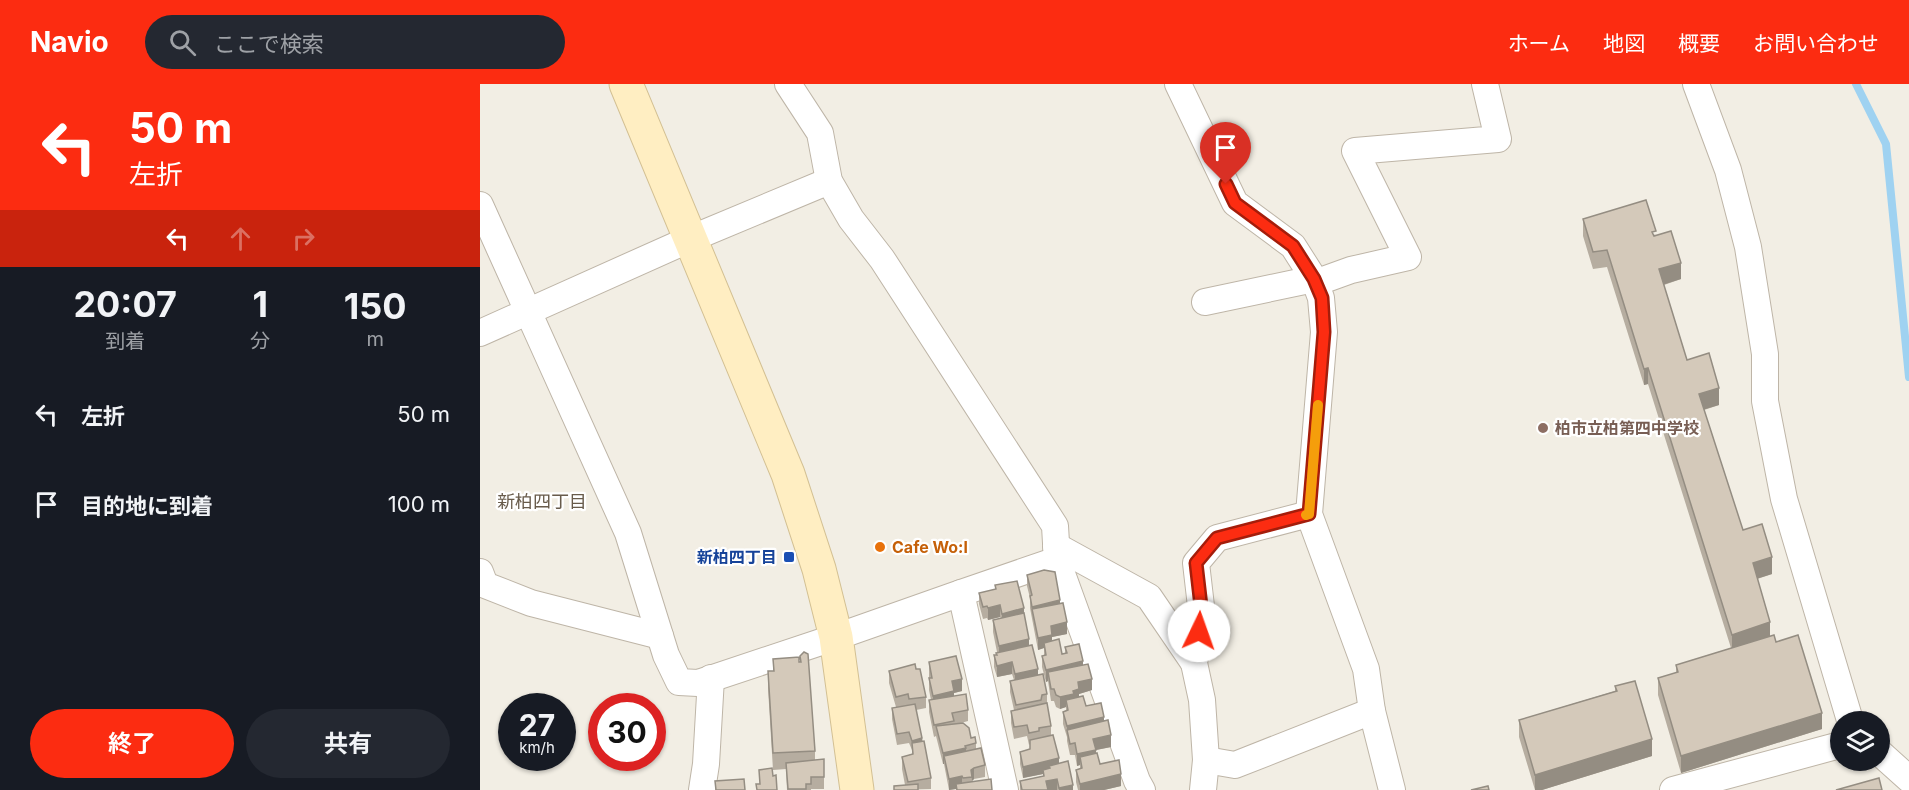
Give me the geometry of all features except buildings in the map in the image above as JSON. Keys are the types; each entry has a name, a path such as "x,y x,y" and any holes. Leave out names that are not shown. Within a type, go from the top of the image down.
{"street":[{"path":"626,84 788,474 819,569 836,637 857,790"},
{"path":"788,84 820,133 829,181 851,219 882,259 1055,526 1057,553 1142,790"},
{"path":"1205,302 1314,281 1408,257 1355,151 1498,139 1485,84"},
{"path":"1696,84 1728,171 1748,247 1765,354 1765,401 1784,499 1847,711"},
{"path":"1184,87 1235,203 1293,246 1322,298 1324,332 1309,514 1366,669 1372,711 1392,790"},
{"path":"480,333 690,239 829,181"},
{"path":"480,205 628,533 666,656 679,682 698,683 836,637 961,593 1057,553 1149,597 1194,663"},
{"path":"1203,790 1206,760 1202,700 1194,663 1202,615 1196,563 1217,538 1309,514"},
{"path":"480,572 485,585 531,603 660,636"},
{"path":"961,593 1005,790"},
{"path":"702,790 706,764 711,678"},
{"path":"1206,760 1235,765 1372,711"},
{"path":"1673,790 1830,748"},
{"path":"1890,762 1909,779"}],"waterway":[{"path":"1856,84 1886,144 1909,377"}],"slow traffic":[{"path":"1306,515 1309,514 1318,405"}],"place":[{"name":"柏市立柏第四中学校","path":"1543,428"},
{"name":"Cafe Wo:l","path":"880,547"},
{"name":"新柏四丁目","path":"789,557"}],"district":[{"name":"新柏四丁目","path":"542,502"}],"route":[{"path":"1199,631 1202,615 1196,563 1217,538 1309,514 1324,332 1322,298 1314,279 1293,246 1235,203 1226,184"}]}
